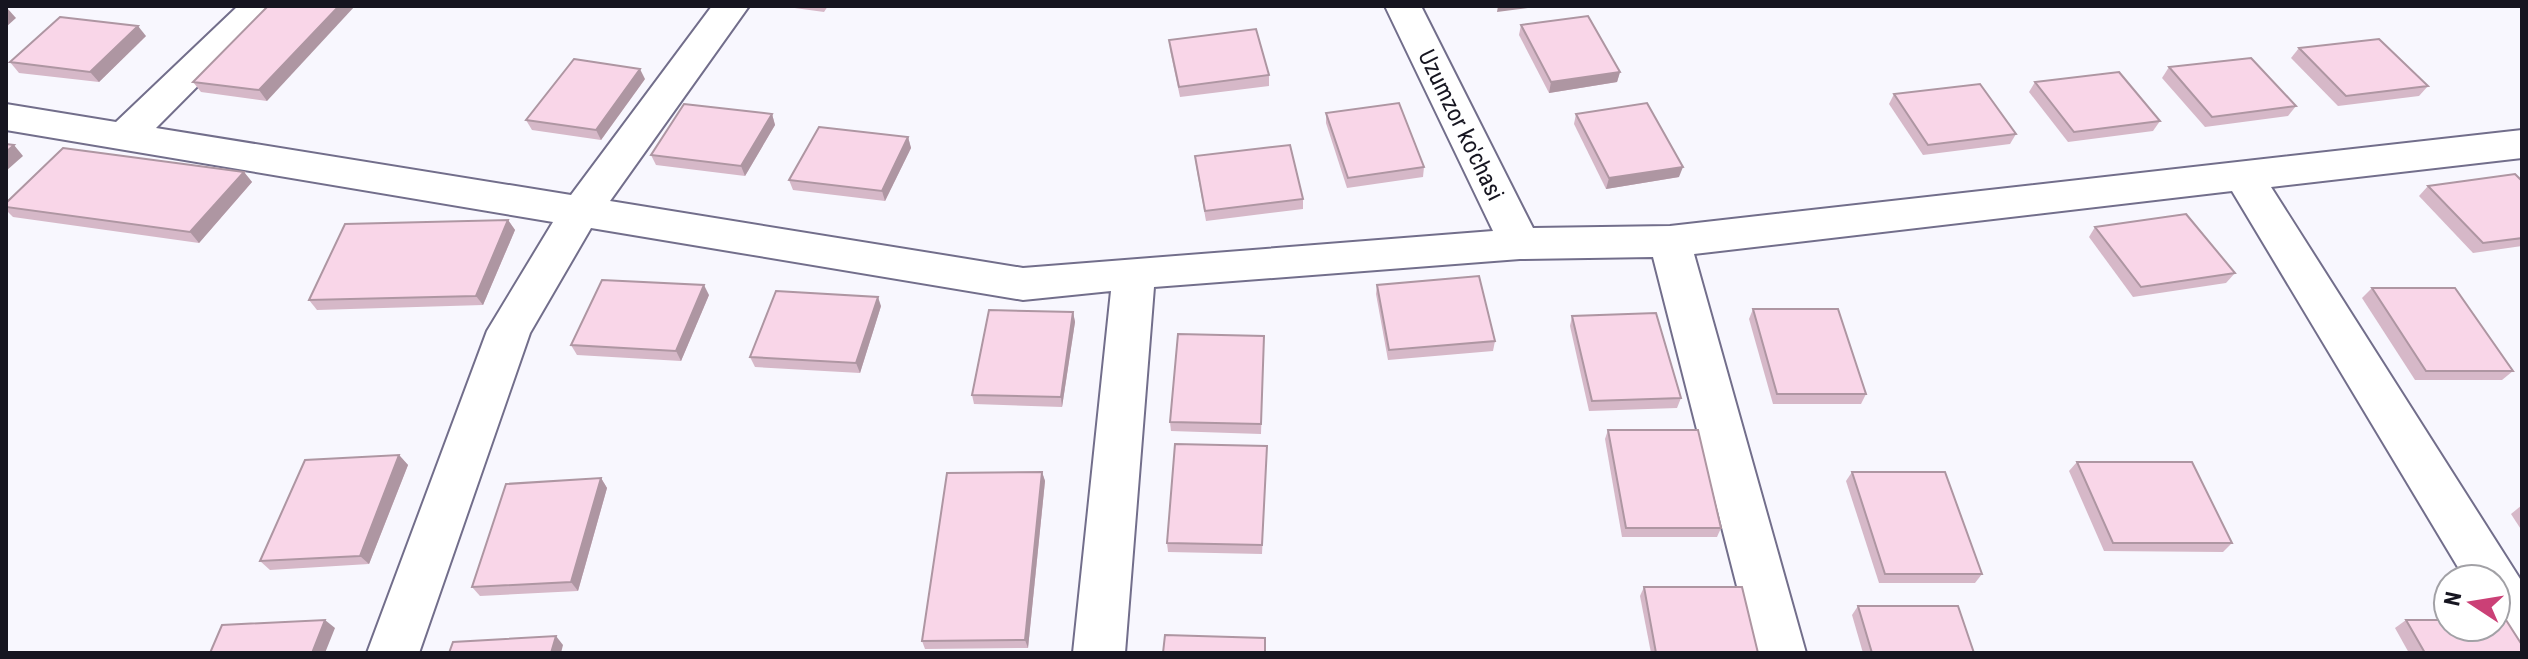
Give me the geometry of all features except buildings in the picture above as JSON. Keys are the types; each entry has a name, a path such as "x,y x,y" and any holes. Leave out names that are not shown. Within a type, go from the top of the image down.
{"street":[{"path":"125,136 259,6"},
{"path":"393,653 509,331 580,212 731,6"},
{"name":"Uzumzor ko'chasi","path":"1403,6 1520,244"},
{"path":"6,117 1023,284 1520,244 1670,241 2522,144"},
{"path":"2244,177 2482,563"},
{"path":"1670,241 1780,653"},
{"path":"1099,653 1134,273"}]}
